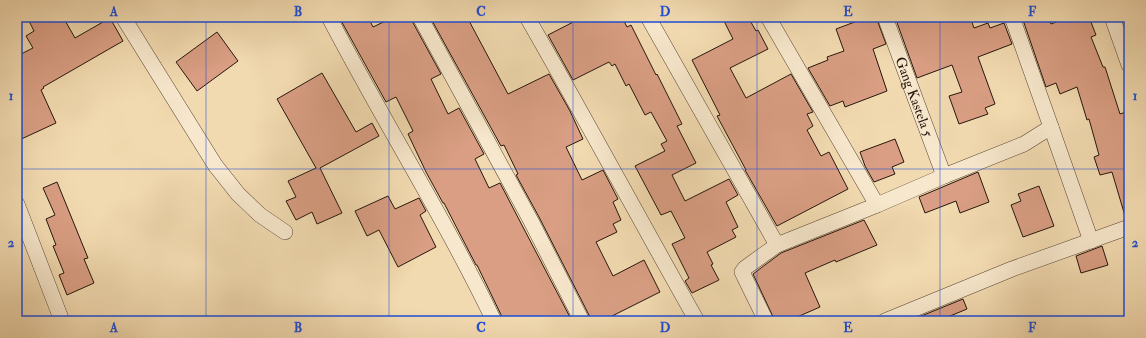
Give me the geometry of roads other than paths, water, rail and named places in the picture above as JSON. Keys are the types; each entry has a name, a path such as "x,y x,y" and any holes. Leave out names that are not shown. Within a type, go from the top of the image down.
{"street":[{"path":"123,17 215,165 238,194 260,215 285,232"},
{"path":"329,17 352,61 435,208 494,321"},
{"path":"420,17 531,221 582,321"},
{"path":"527,17 581,110 639,218 697,321"},
{"path":"648,17 777,245"},
{"path":"768,17 877,205"},
{"name":"Gang Kastela 5","path":"885,17 944,176"},
{"path":"1012,17 1091,240"},
{"path":"1112,17 1129,65"},
{"path":"766,321 742,272 745,268 777,245 1024,144 1051,127"},
{"path":"17,204 62,321"},
{"path":"885,321 1012,269 1129,226"}]}
